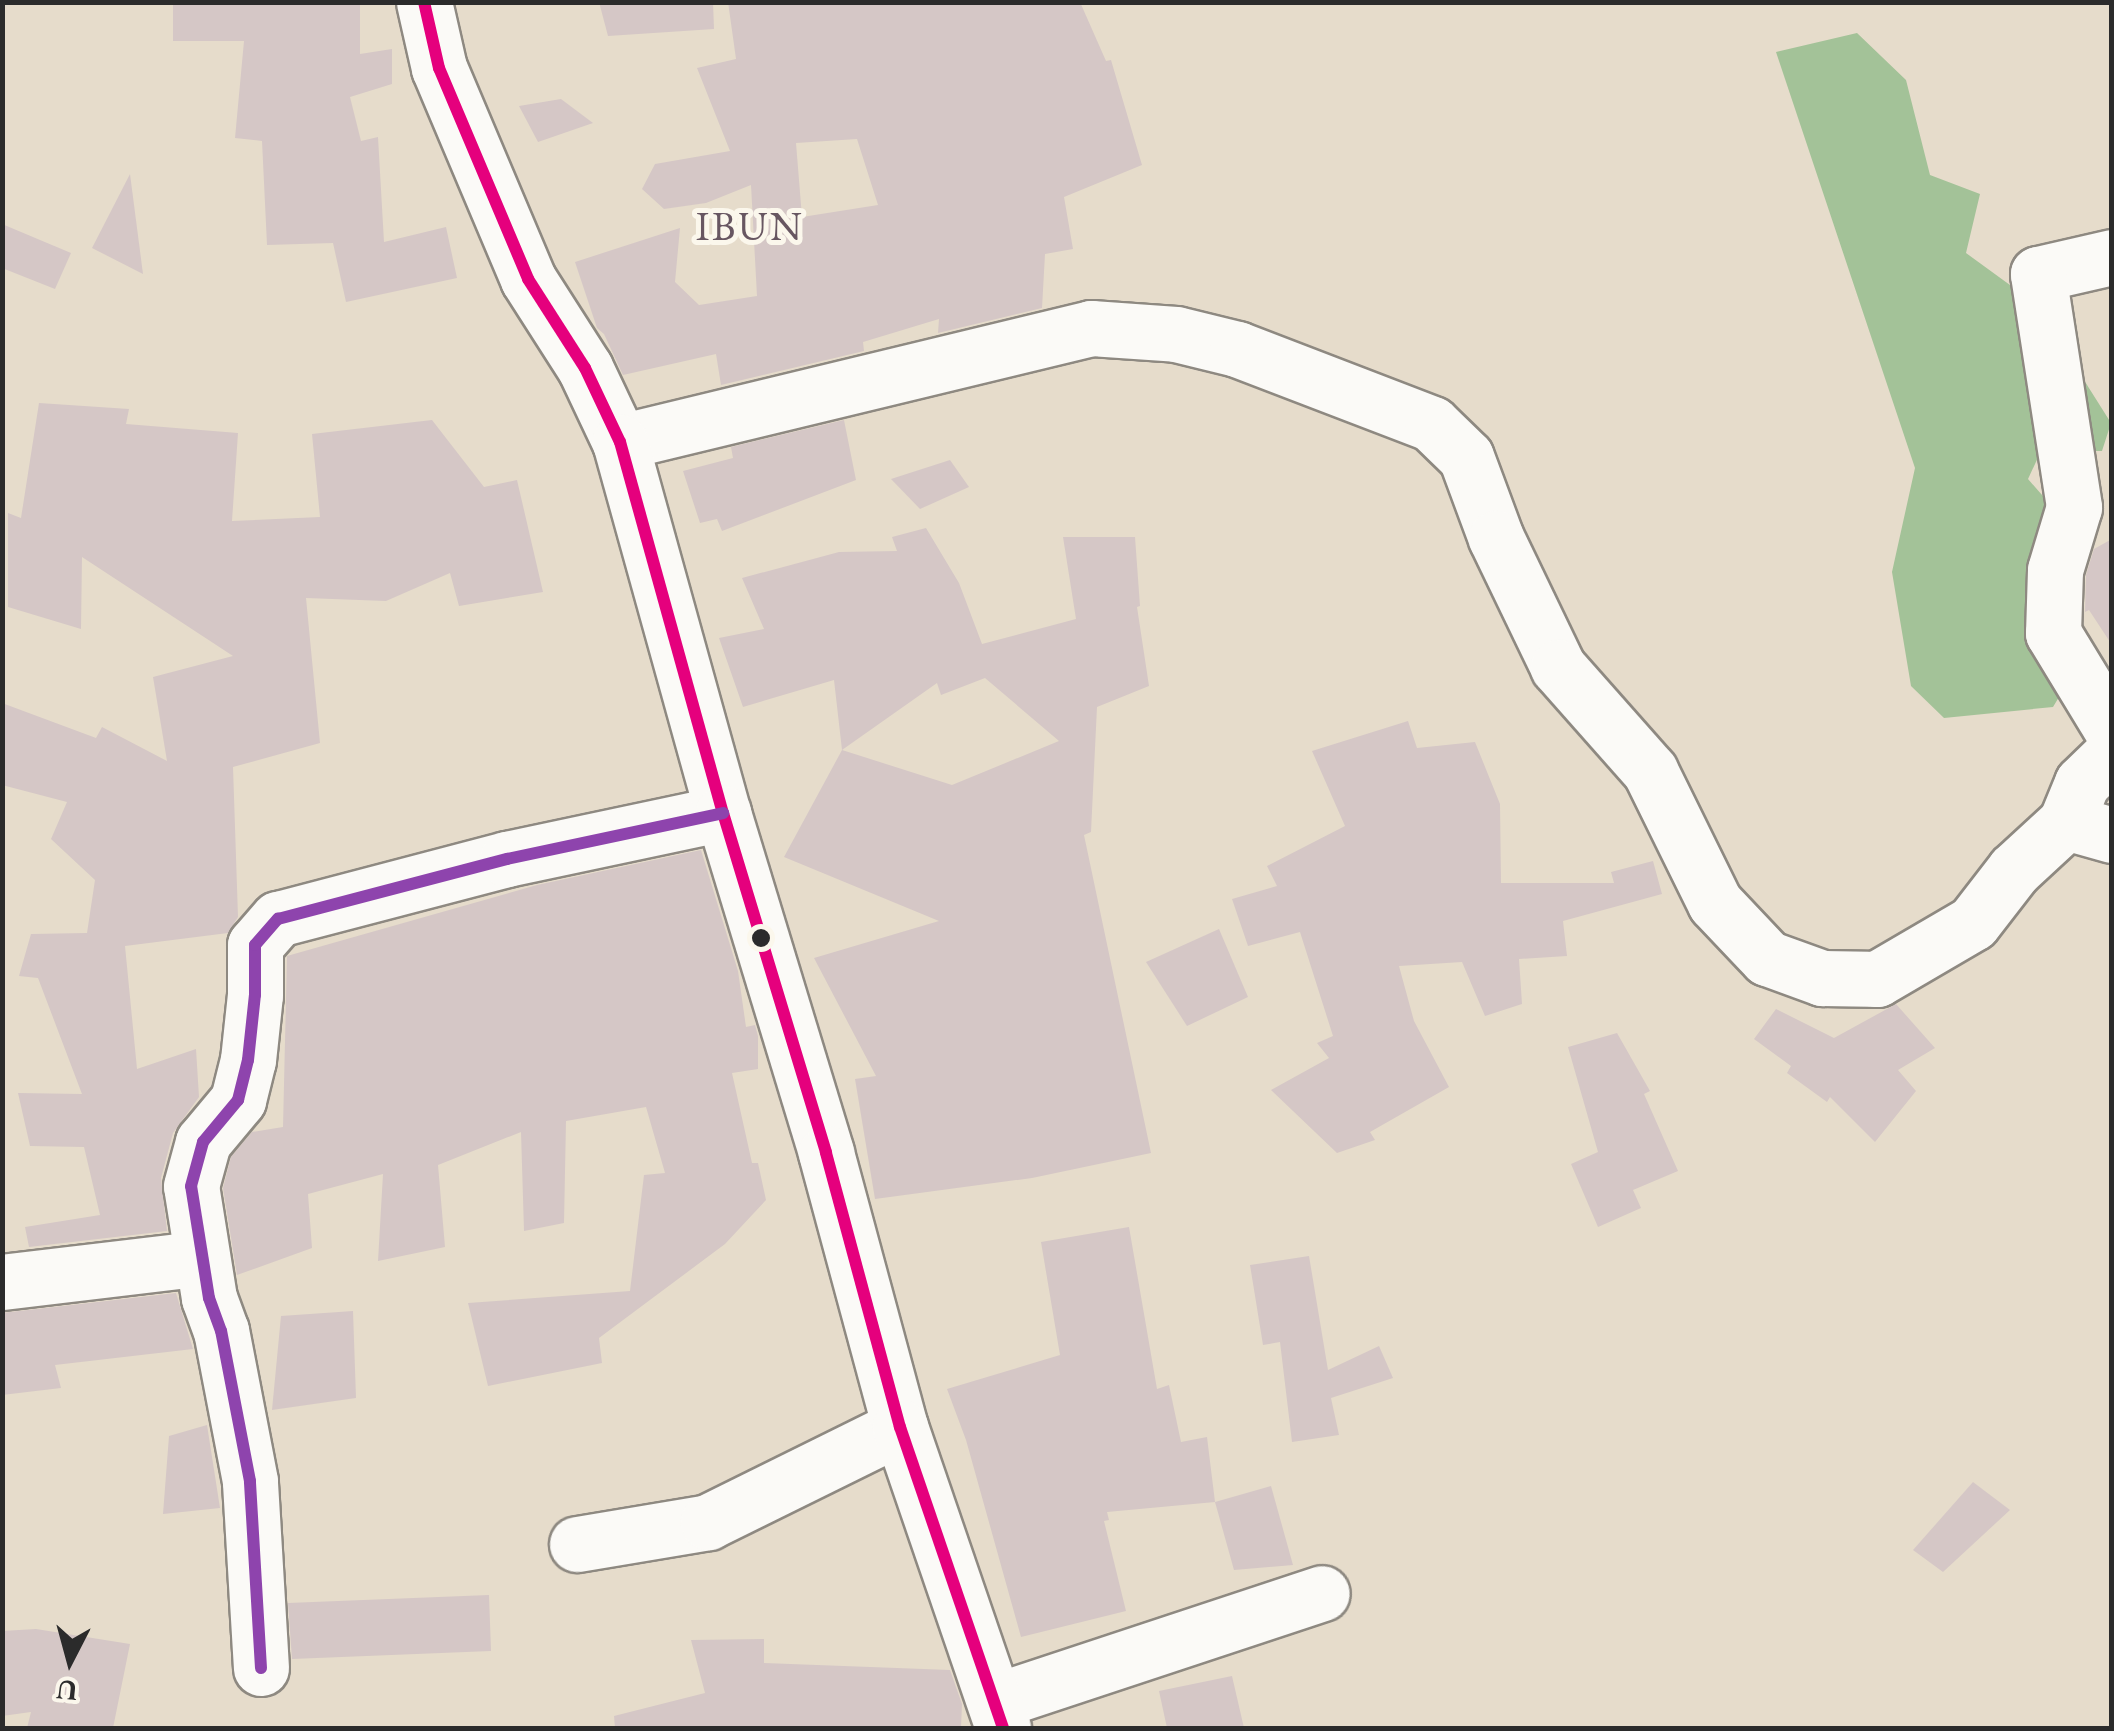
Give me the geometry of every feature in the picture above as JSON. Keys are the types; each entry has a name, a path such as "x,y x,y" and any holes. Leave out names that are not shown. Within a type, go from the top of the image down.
{"street":[{"path":"424,2 439,68 528,279 585,368 620,442 723,813 826,1153 900,1427 1000,1715 1322,1594"},
{"path":"2112,257 2038,274 2074,508 2055,570 2053,633 2112,730"},
{"path":"620,442 1091,328 1176,334 1237,349 1365,395 1432,424 1454,440 1466,457 1496,538 1558,667 1650,771 1715,902 1767,958 1822,978 1878,979 1973,923 2014,870 2089,828 2082,783 2112,754"},
{"path":"261,1668 250,1482 202,1258 191,1186 203,1142 238,1100 255,995 254,945 278,919 723,813"},
{"path":"2,1282 202,1258"},
{"path":"577,1544 708,1522 900,1427"}],"green space":[{"path":"1857,33 1906,80 1930,175 1980,194 1966,253 2036,304 2111,423 2102,451 2041,451 2028,479 2076,534 2065,687 2053,707 1944,718 1911,686 1892,572 1915,468 1776,52"}],"building":[{"path":"173,2 360,2 360,54 392,49 392,84 350,97 361,141 378,137 384,242 446,227 457,278 346,302 333,243 267,245 262,141 235,138 244,41 173,41"},
{"path":"599,2 713,2 714,29 608,36"},
{"path":"728,2 1080,2 1106,61 1111,60 1142,165 1064,197 1073,249 1045,254 1042,308 938,333 939,319 863,342 864,351 721,385 716,354 623,375 604,334 597,328 575,262 680,228 675,282 699,305 757,296 751,185 706,203 664,209 642,189 655,164 730,151 697,68 736,59","holes":["857,139 878,205 802,217 796,143"]},
{"path":"561,99 593,123 538,142 519,106"},
{"path":"130,174 143,274 92,248"},
{"path":"2,224 71,253 55,289 2,268"},
{"path":"39,403 129,409 126,424 238,433 232,521 320,517 312,434 432,420 484,487 517,480 543,592 459,606 450,573 386,601 306,598 320,743 233,767 238,917 228,933 125,946 137,1069 196,1049 199,1097 173,1133 161,1178 167,1231 29,1247 25,1227 100,1215 84,1147 30,1146 18,1093 82,1094 38,978 19,976 31,934 87,933 95,880 51,839 67,802 2,785 2,703 96,738 102,727 167,761 153,677 233,656 82,557 81,629 8,607 8,513 21,518"},
{"path":"844,420 856,480 722,531 717,519 700,523 683,471 733,458 731,447"},
{"path":"950,460 969,487 920,509 891,479"},
{"path":"926,528 959,583 982,644 1076,619 1063,537 1135,537 1140,606 1137,607 1149,686 1097,707 1091,832 1084,835 1151,1153 1032,1178 875,1199 855,1079 876,1076 814,958 939,921 784,857 842,750 834,680 743,707 719,638 764,629 742,578 839,552 897,551 892,537","holes":["985,678 1059,741 952,785 842,750 937,683 941,695"]},
{"path":"2112,539 2112,645 2089,610 2085,612 2086,575 2094,549"},
{"path":"1408,721 1417,748 1475,742 1500,804 1501,883 1614,883 1611,872 1653,861 1662,894 1563,921 1567,956 1519,959 1522,1004 1485,1016 1462,962 1399,966 1414,1021 1449,1087 1370,1132 1375,1140 1337,1153 1271,1090 1329,1058 1317,1043 1333,1036 1300,932 1248,946 1232,899 1277,886 1267,866 1345,826 1312,751"},
{"path":"701,850 738,971 746,1027 755,1025 758,1036 758,1069 732,1073 752,1163 758,1163 766,1200 725,1244 599,1338 602,1363 488,1386 468,1303 630,1291 644,1175 665,1173 646,1107 566,1121 564,1223 524,1231 521,1132 438,1165 445,1247 378,1261 383,1174 308,1194 312,1248 237,1275 223,1188 231,1157 252,1132 283,1127 287,956 537,885"},
{"path":"1219,929 1248,997 1187,1026 1146,962"},
{"path":"1896,1004 1935,1048 1898,1070 1916,1091 1875,1142 1830,1097 1827,1102 1787,1073 1791,1066 1754,1039 1776,1009 1834,1038"},
{"path":"1617,1033 1650,1091 1644,1094 1678,1171 1633,1190 1641,1208 1598,1227 1571,1164 1598,1152 1568,1047"},
{"path":"1129,1227 1157,1389 1169,1385 1181,1442 1207,1437 1215,1502 1107,1512 1109,1520 1104,1521 1126,1611 1021,1637 966,1440 947,1389 1060,1355 1041,1242"},
{"path":"1309,1256 1328,1370 1379,1346 1393,1378 1331,1398 1339,1435 1292,1442 1280,1342 1263,1345 1250,1265"},
{"path":"176,1293 193,1349 55,1365 61,1388 2,1395 2,1313"},
{"path":"353,1311 356,1398 272,1410 281,1316"},
{"path":"207,1425 220,1508 163,1514 169,1436"},
{"path":"1973,1482 2010,1510 1943,1572 1913,1550"},
{"path":"1271,1486 1293,1565 1234,1570 1215,1502"},
{"path":"489,1595 491,1651 292,1659 288,1603"},
{"path":"36,1629 130,1644 113,1728 27,1728 31,1712 2,1716 2,1631"},
{"path":"764,1639 764,1663 950,1670 962,1704 961,1728 615,1728 614,1716 705,1693 691,1640"},
{"path":"1232,1676 1244,1728 1167,1728 1159,1691"}],"transit line":[{"path":"424,2 439,68 528,279 585,368 620,442 723,813 826,1153 900,1427 1003,1728"},
{"path":"261,1668 250,1481 221,1331 209,1298 191,1186 203,1142 238,1100 248,1060 255,995 255,945 278,919 507,859 723,813"}],"district":[{"name":"IBUN","path":"750,226"}]}
